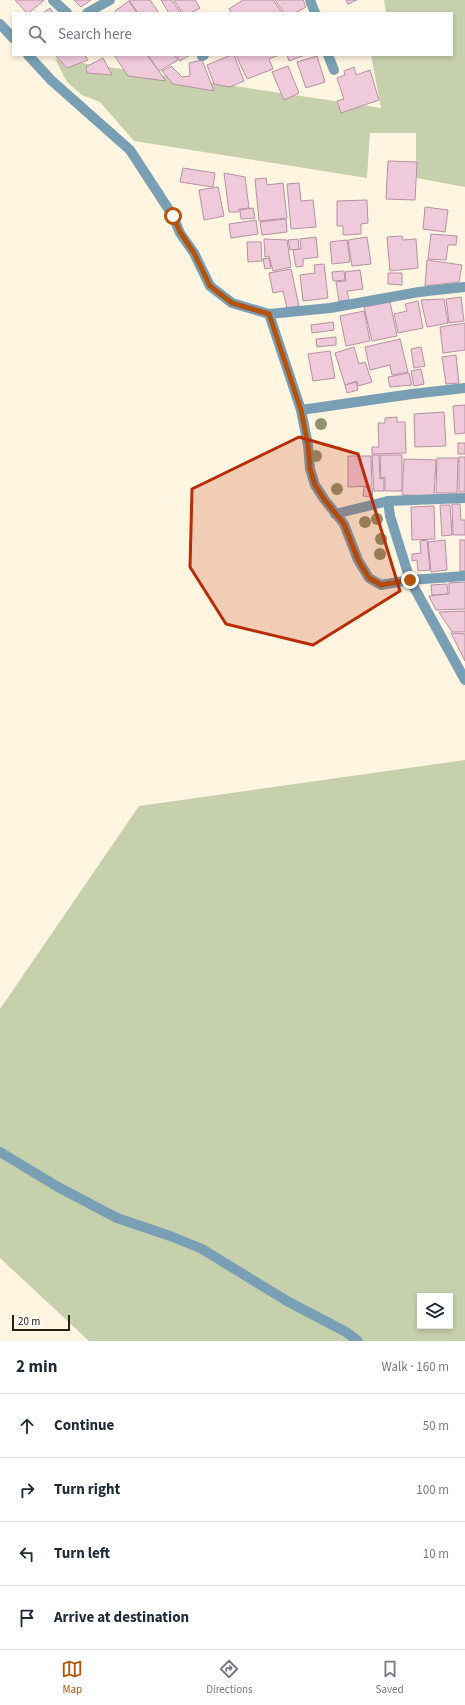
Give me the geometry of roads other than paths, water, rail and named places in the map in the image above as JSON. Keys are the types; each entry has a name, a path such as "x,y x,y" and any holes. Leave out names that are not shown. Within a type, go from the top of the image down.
{"street":[{"path":"53,0 66,12"},
{"path":"89,12 110,0"},
{"path":"310,0 315,12"},
{"path":"0,24 12,36"},
{"path":"0,33 12,37"},
{"path":"29,56 51,80 130,150 173,216 180,232 194,253 210,286 232,303 269,314 330,308 419,292 465,287"},
{"path":"328,56 334,70"},
{"path":"269,314 301,410 308,445 310,469 315,485 335,514 344,524 358,560 369,578 381,585 410,580 465,576"},
{"path":"301,410 465,388"},
{"path":"335,514 388,501 465,498"},
{"path":"388,501 390,516 410,580 465,680"},
{"path":"0,1152 58,1187 117,1218 173,1237 202,1249 287,1301 346,1332 358,1341"}]}
